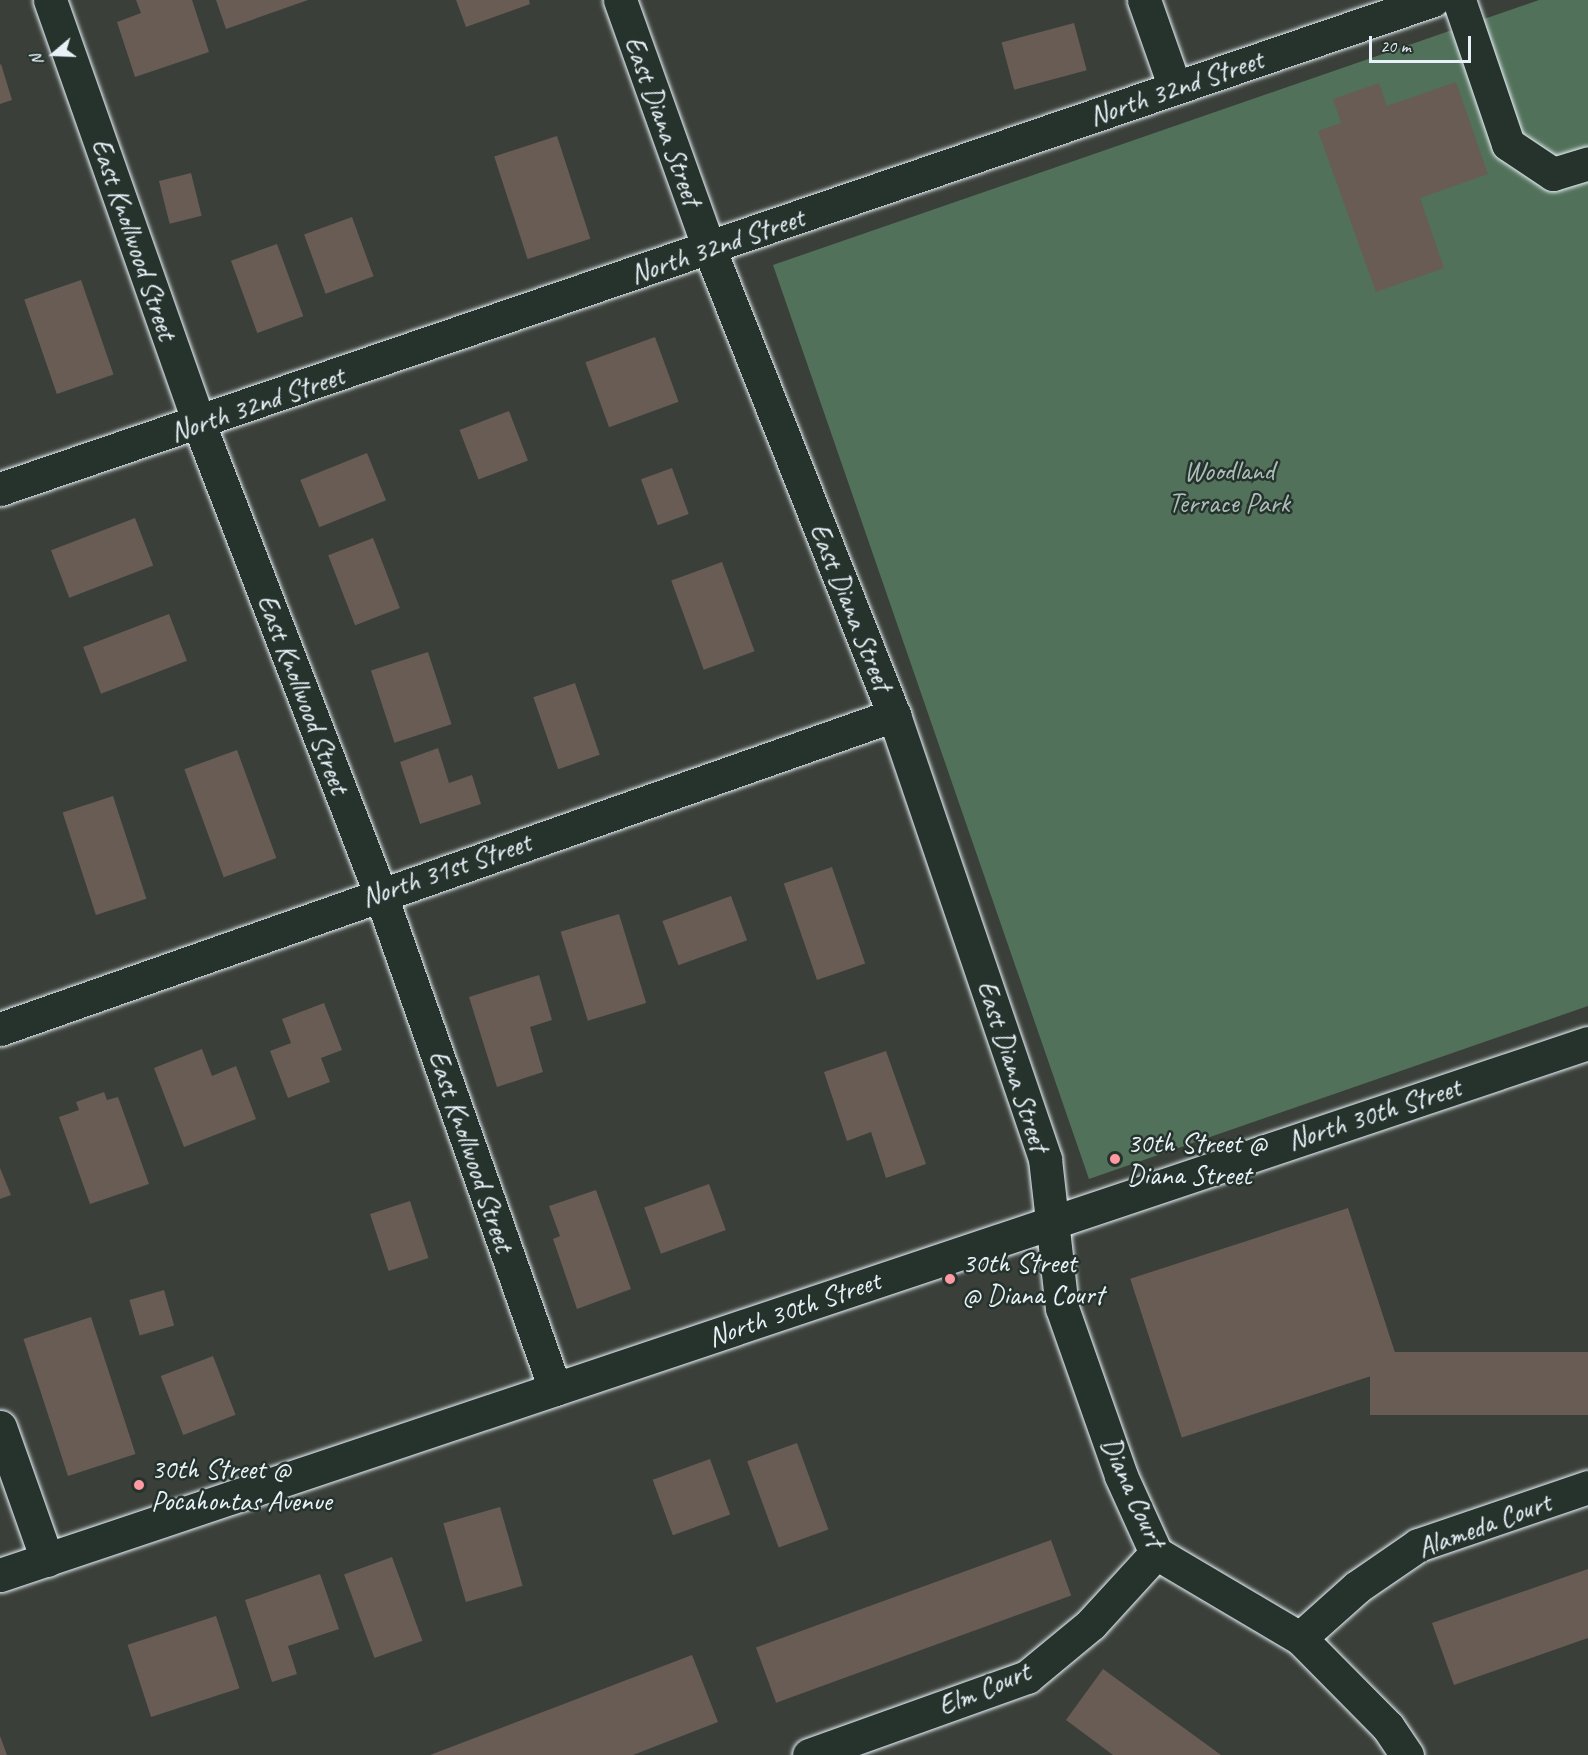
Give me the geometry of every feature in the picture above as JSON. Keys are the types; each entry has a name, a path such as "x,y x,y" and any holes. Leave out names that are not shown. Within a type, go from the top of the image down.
{"street":[{"name":"East Knollwood Street","path":"50,0 199,424 380,893 555,1389"},
{"name":"East Diana Street","path":"620,0 709,248 894,715 1045,1159 1049,1224"},
{"path":"1144,0 1174,88"},
{"name":"North 32nd Street","path":"0,489 199,424 1433,0"},
{"path":"1459,0 1508,144 1553,174 1588,163"},
{"name":"North 31st Street","path":"0,1029 380,893 894,715"},
{"name":"North 30th Street","path":"0,1575 1588,1043"},
{"name":"Diana Court","path":"1049,1224 1062,1308 1121,1476 1156,1553 1300,1638 1388,1727 1407,1755"},
{"path":"0,1427 47,1560"},
{"name":"Alameda Court","path":"1300,1638 1357,1587 1418,1545 1588,1487"},
{"name":"Elm Court","path":"809,1755 1027,1677 1091,1624 1156,1553"}],"green space":[{"name":"Woodland Terrace Park","path":"1539,0 1588,0 1588,1006 1089,1179 773,265"}],"building":[{"path":"136,0 192,0 209,52 135,77 117,22 141,13"},
{"path":"216,0 308,0 226,29"},
{"path":"456,0 529,0 530,4 466,27"},
{"path":"1074,23 1087,70 1014,90 1002,42"},
{"path":"0,65 12,100 0,104"},
{"path":"1456,82 1488,174 1420,198 1444,268 1376,292 1318,131 1341,123 1333,99 1379,83 1387,106"},
{"path":"557,136 590,239 528,259 494,156"},
{"path":"191,173 202,216 170,224 159,181"},
{"path":"352,217 374,276 326,294 304,234"},
{"path":"277,244 303,316 257,333 231,261"},
{"path":"81,280 114,375 57,394 24,300"},
{"path":"655,337 679,402 609,427 585,362"},
{"path":"509,411 528,460 479,479 460,430"},
{"path":"367,453 386,500 319,527 300,480"},
{"path":"672,468 689,514 658,525 641,479"},
{"path":"135,518 153,566 69,598 51,550"},
{"path":"373,538 400,608 355,625 328,555"},
{"path":"722,562 754,651 704,670 671,580"},
{"path":"169,614 187,661 101,694 83,647"},
{"path":"428,652 451,724 394,743 371,671"},
{"path":"575,683 600,755 558,769 533,697"},
{"path":"438,748 449,783 472,775 481,804 420,824 400,762"},
{"path":"237,750 276,858 224,877 184,769"},
{"path":"113,796 146,899 96,915 63,812"},
{"path":"832,867 865,963 817,980 784,884"},
{"path":"731,896 747,940 678,965 662,921"},
{"path":"619,914 646,1003 588,1021 561,932"},
{"path":"539,975 552,1020 530,1027 543,1072 497,1087 469,997"},
{"path":"324,1003 342,1050 321,1058 330,1082 288,1098 270,1051 291,1043 282,1019"},
{"path":"202,1049 212,1076 236,1066 256,1119 184,1147 154,1068"},
{"path":"886,1051 926,1164 886,1178 871,1132 847,1141 824,1072"},
{"path":"104,1092 107,1100 118,1097 149,1184 90,1204 59,1117 79,1110 76,1102"},
{"path":"0,1168 11,1195 0,1199"},
{"path":"709,1184 726,1230 661,1254 644,1208"},
{"path":"596,1190 631,1289 577,1309 553,1239 560,1236 549,1206"},
{"path":"410,1201 429,1258 389,1271 370,1214"},
{"path":"1348,1208 1400,1367 1182,1438 1130,1279"},
{"path":"164,1290 174,1326 140,1335 129,1300"},
{"path":"91,1317 135,1454 68,1476 23,1339"},
{"path":"1370,1352 1588,1352 1588,1415 1370,1415"},
{"path":"213,1356 236,1415 183,1435 161,1376"},
{"path":"797,1443 828,1529 779,1548 747,1461"},
{"path":"710,1459 730,1514 673,1535 653,1480"},
{"path":"500,1507 523,1586 466,1602 443,1523"},
{"path":"1051,1540 1071,1595 776,1703 756,1647"},
{"path":"392,1557 422,1641 375,1658 344,1574"},
{"path":"1588,1569 1588,1638 1454,1685 1432,1623"},
{"path":"320,1574 339,1629 288,1646 297,1674 272,1682 245,1600"},
{"path":"216,1616 239,1688 151,1717 128,1645"},
{"path":"692,1655 718,1722 633,1755 430,1755"},
{"path":"1103,1669 1221,1755 1113,1755 1066,1720"},
{"path":"0,1736 7,1755 0,1755"}],"place":[{"name":"30th Street @ Diana Street","path":"1115,1159"},
{"name":"30th Street @ Diana Court","path":"950,1279"},
{"name":"30th Street @ Pocahontas Avenue","path":"139,1485"}]}
